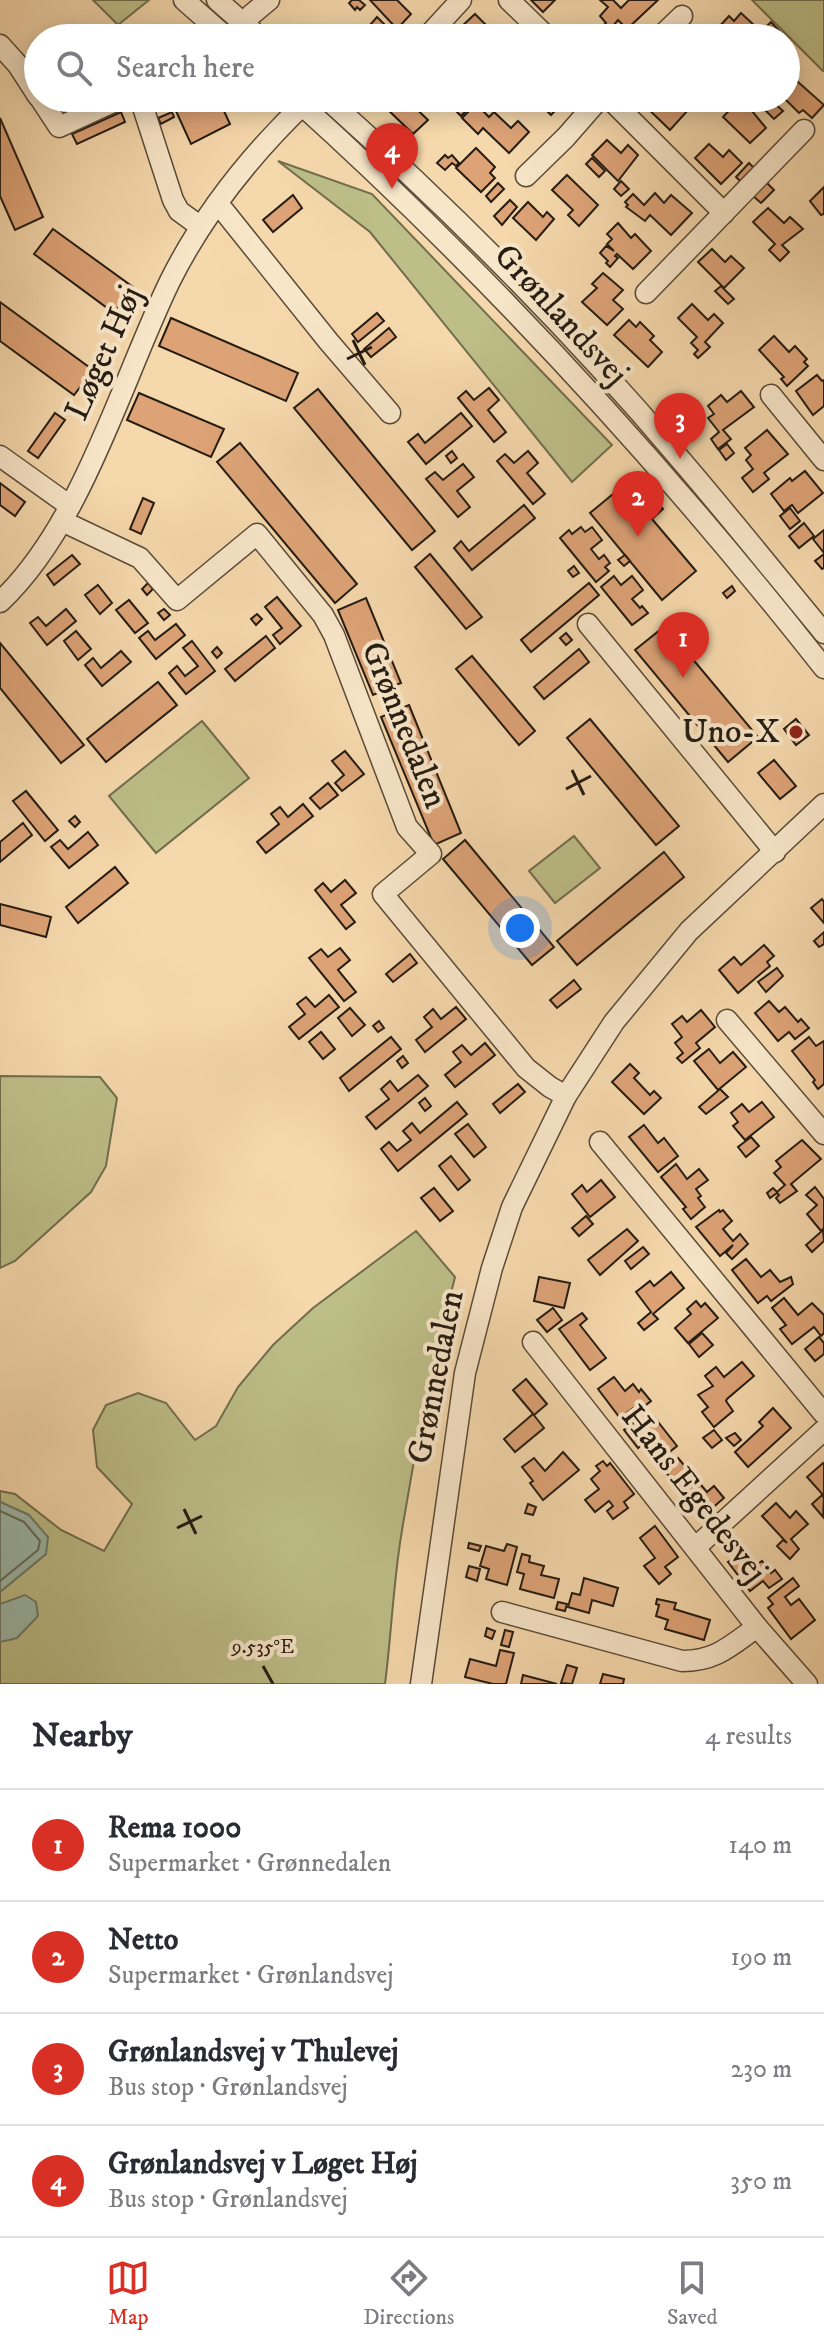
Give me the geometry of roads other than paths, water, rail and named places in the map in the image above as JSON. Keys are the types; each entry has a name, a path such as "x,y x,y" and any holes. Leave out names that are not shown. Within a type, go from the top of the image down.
{"street":[{"path":"184,0 220,24"},
{"path":"217,0 229,24"},
{"path":"244,24 269,0"},
{"path":"439,24 461,0"},
{"path":"509,0 534,24"},
{"path":"674,24 682,16"},
{"path":"0,45 24,74"},
{"path":"49,112 59,127 92,112"},
{"path":"145,112 173,200 179,211 201,227"},
{"name":"Løget Høj","path":"0,602 38,558 66,514 145,336 201,227 292,112"},
{"name":"Grønlandsvej","path":"314,112 548,346 651,459 823,663"},
{"name":"Grønlandsvej","path":"341,112 437,201 558,325 680,459 824,633"},
{"path":"526,176 588,112"},
{"path":"623,112 724,213"},
{"path":"646,293 804,130"},
{"path":"216,205 390,413"},
{"path":"771,395 824,460"},
{"path":"0,456 66,514"},
{"name":"Grønnedalen","path":"66,514 140,558 177,600 257,534 323,615 334,635 407,827 431,854 383,894 526,1068 566,1096"},
{"path":"588,624 778,850"},
{"name":"Grønnedalen","path":"421,1684 457,1414 474,1332 512,1207 566,1096 614,1022 651,974 725,896 824,804"},
{"name":"Grønnedalen","path":"778,850 824,820"},
{"path":"727,1020 824,1134"},
{"path":"600,1142 824,1414"},
{"name":"Hans Egedesvej","path":"533,1342 757,1627 807,1684"},
{"path":"696,1547 824,1430"},
{"path":"502,1612 682,1661 702,1661 719,1654 757,1627"}],"water":[{"path":"0,1502 29,1515 48,1537 46,1554 0,1592"},
{"path":"25,1595 36,1602 38,1616 17,1638 0,1642 0,1604"}],"place":[{"name":"Grønlandsvej v Løget Høj","path":"392,189"},
{"name":"Grønlandsvej v Thulevej","path":"680,459"},
{"name":"Netto","path":"638,537"},
{"name":"Rema 1000","path":"683,678"},
{"name":"Uno-X","path":"796,732"}]}
